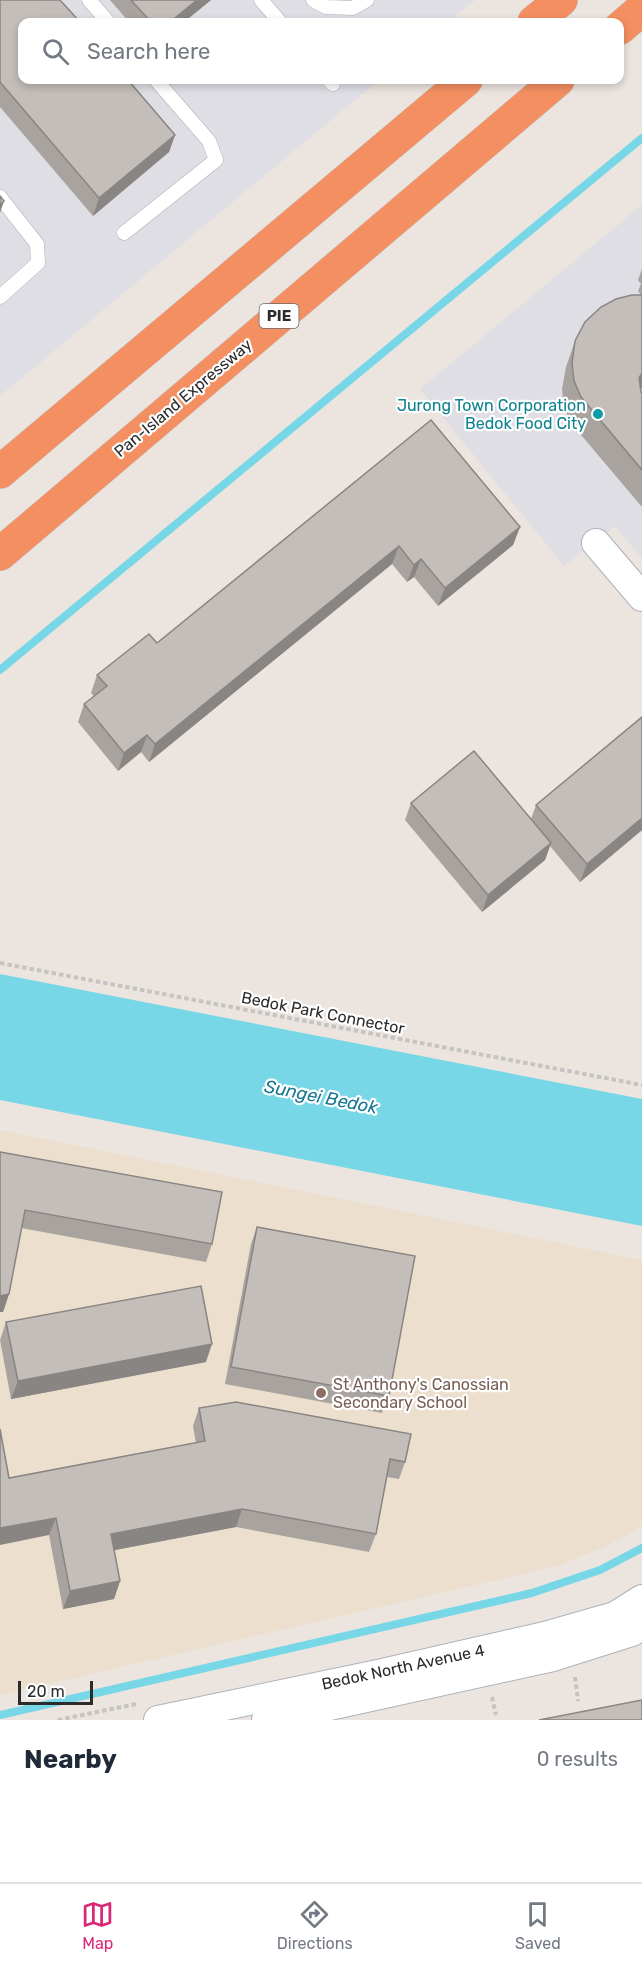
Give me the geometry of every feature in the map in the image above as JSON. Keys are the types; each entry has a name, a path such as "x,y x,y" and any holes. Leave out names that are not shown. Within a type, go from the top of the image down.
{"highway":[{"path":"539,18 561,0"},
{"path":"624,25 642,9"},
{"path":"0,472 461,84"},
{"name":"Pan-Island Expressway","path":"0,554 553,84"}],"street":[{"path":"596,543 642,597"},
{"name":"Bedok North Avenue 4","path":"158,1720 378,1674 545,1635 615,1616 642,1599"},
{"name":"Bedok North Avenue 4","path":"266,1720 553,1657 632,1632 642,1625"}],"lane":[{"path":"89,0 105,18"},
{"path":"261,0 277,18"},
{"path":"314,0 326,7 353,8 367,0"},
{"path":"124,233 216,160 209,141 159,84"},
{"path":"0,197 37,244 39,253 38,262 0,297"}],"path":[{"name":"Bedok Park Connector","path":"0,963 642,1085"},
{"path":"577,1689 578,1701"},
{"path":"490,1691 496,1715"}],"shaded area":[{"path":"0,0 475,0 453,18 18,18 18,84 374,84 0,396"},
{"name":"Jurong Town Corporation Bedok Food City","path":"642,205 642,558 615,526 564,566 420,389"},
{"name":"St Anthony's Canossian Secondary School","path":"0,1130 642,1260 642,1526 611,1544 557,1566 0,1695"}],"water":[{"name":"Sungei Bedok","path":"0,974 642,1099 642,1226 0,1100"}],"building":[{"path":"0,0 60,0 76,18 18,18 18,84 131,84 175,135 99,198 0,82"},
{"path":"131,0 197,0 175,18 147,18"},
{"name":"Jurong Town Corporation Bedok Food City","path":"642,295 642,373 639,378 642,394 642,470 581,397 574,381 572,363 575,341 585,322 601,307 616,299"},
{"path":"431,420 520,527 445,588 421,559 414,565 399,546 155,744 147,735 124,753 84,704 107,686 97,675 149,634 157,643"},
{"path":"642,717 642,818 587,864 536,805"},
{"path":"474,751 551,843 488,895 411,803"},
{"path":"0,1152 222,1192 212,1244 25,1210 9,1294 0,1296"},
{"path":"257,1227 415,1256 389,1396 231,1367"},
{"path":"201,1286 212,1344 18,1381 6,1322"},
{"path":"236,1402 411,1434 405,1462 390,1459 376,1534 242,1509 111,1534 120,1581 70,1591 56,1518 0,1528 0,1429 9,1478 205,1441 199,1408"},
{"path":"642,1700 642,1720 539,1720"}],"waterway":[{"path":"0,670 642,138"},
{"path":"0,1715 532,1593 600,1570 642,1548"}],"place":[{"name":"Jurong Town Corporation Bedok Food City","path":"598,414"},
{"name":"St Anthony's Canossian Secondary School","path":"321,1393"}]}
